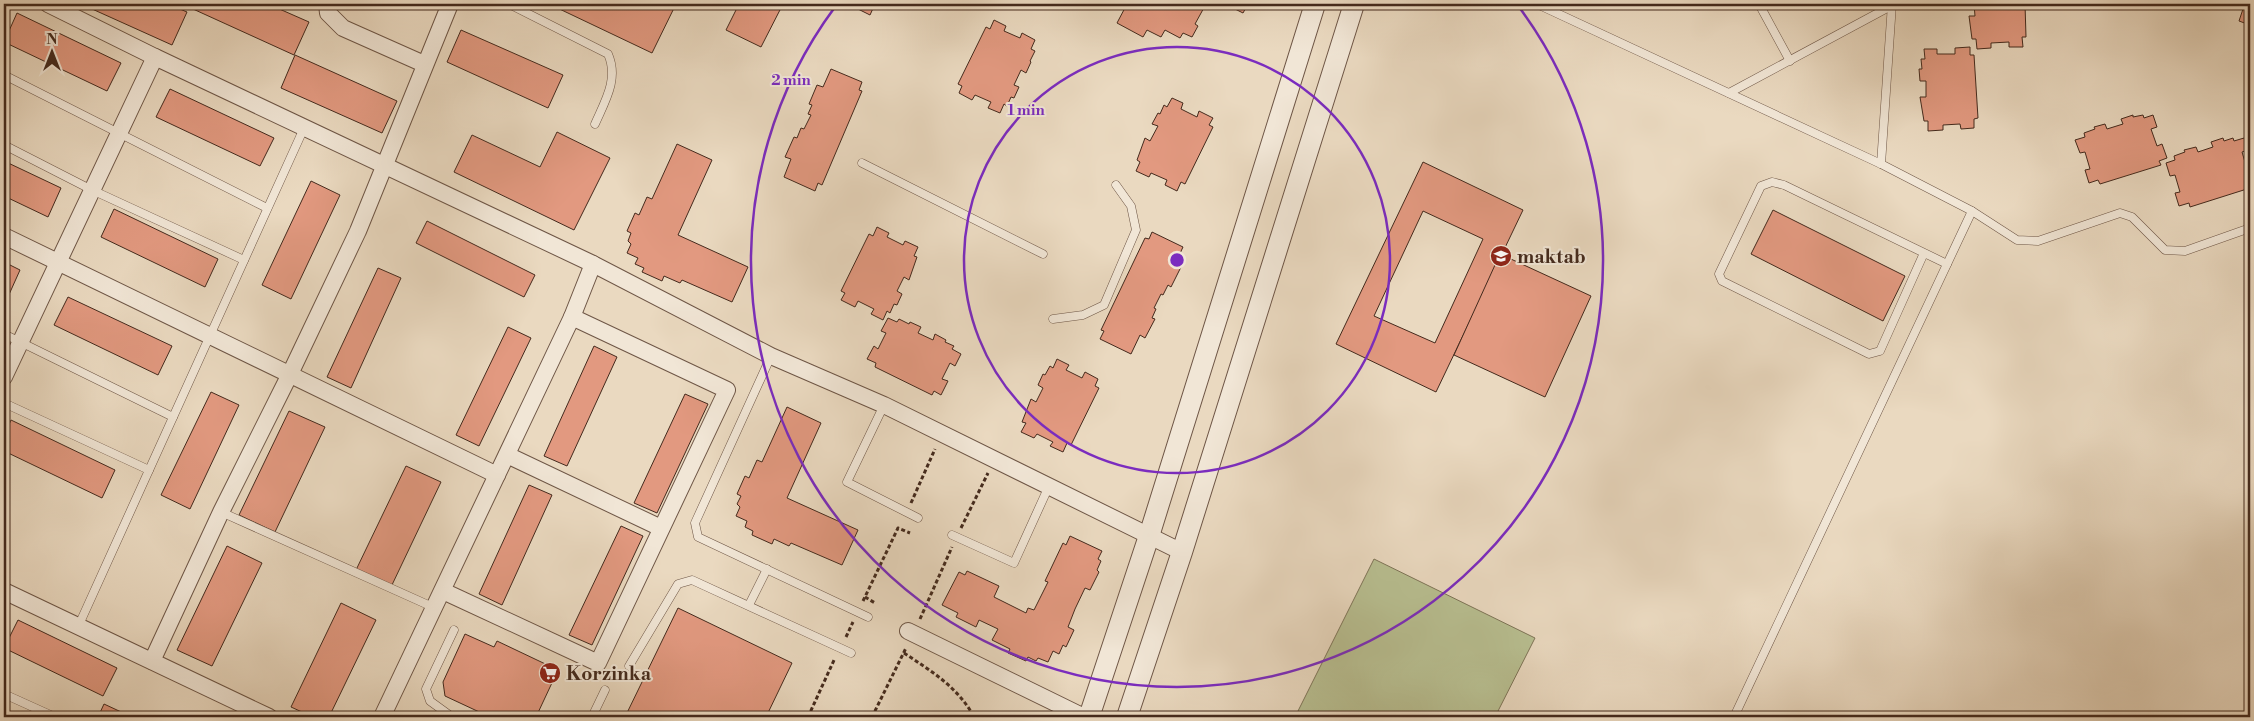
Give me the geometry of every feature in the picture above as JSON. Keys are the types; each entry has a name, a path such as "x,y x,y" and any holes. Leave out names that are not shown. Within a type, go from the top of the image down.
{"street":[{"path":"48,4 304,128 593,264 771,356 884,405 1182,552"},
{"path":"327,4 328,13 343,28 424,64"},
{"path":"152,661 221,512 290,374 358,231 386,167 424,64 450,4"},
{"path":"1089,717 1149,536 1315,4"},
{"path":"1127,717 1182,552 1354,4"},
{"path":"4,377 155,56"},
{"path":"4,236 497,475"},
{"path":"382,717 572,317 593,264"},
{"path":"443,591 598,663 727,390 572,317"},
{"path":"507,455 661,528"},
{"path":"5,596 78,626 269,717"},
{"path":"911,632 1084,717"}],"lane":[{"path":"509,4 608,54 612,65 612,81 595,124"},
{"path":"1537,4 1881,164 1972,211 2017,240 2038,240 2120,213 2132,218 2165,250 2185,251 2250,228"},
{"path":"1759,4 1790,61"},
{"path":"1729,93 1891,5"},
{"path":"1881,164 1891,5"},
{"path":"4,75 267,208"},
{"path":"78,626 304,128"},
{"path":"4,145 92,190 244,260"},
{"path":"862,163 1043,254"},
{"path":"1924,253 1880,351 1869,354 1722,281 1719,274 1761,186 1772,182 1784,185 1947,264"},
{"path":"1053,319 1083,315 1104,305 1136,230 1131,206 1116,185"},
{"path":"1734,717 1972,211"},
{"path":"4,334 173,416"},
{"path":"771,356 696,523 698,538 868,617"},
{"path":"4,403 149,470"},
{"path":"884,405 847,482 918,518"},
{"path":"952,534 1014,563 1049,486"},
{"path":"221,512 435,608"},
{"path":"749,605 767,570"},
{"path":"629,666 678,584 692,580 851,654"},
{"path":"452,717 430,701 426,689 454,630"},
{"path":"592,717 605,690"},
{"path":"4,694 55,717"}],"path":[{"path":"898,528 942,434"},
{"path":"945,551 949,554"},
{"path":"865,597 875,603"},
{"path":"872,717 904,652 911,632"},
{"path":"904,652 953,688 967,704 974,717"}],"green space":[{"path":"1374,559 1535,638 1495,717 1295,717"}],"building":[{"path":"81,4 168,4 187,12 172,45"},
{"path":"195,4 268,4 309,22 294,55 193,9"},
{"path":"549,4 676,4 652,53"},
{"path":"739,4 783,4 761,47 726,30"},
{"path":"848,4 875,4 870,15"},
{"path":"1127,4 1206,4 1195,24 1198,26 1192,37 1183,33 1180,38 1165,30 1161,37 1147,30 1143,37 1117,23"},
{"path":"1231,4 1248,4 1243,13 1231,7"},
{"path":"1974,4 2025,4 2026,37 2022,37 2023,47 2009,47 2009,42 1991,43 1991,48 1977,49 1976,39 1972,39 1969,16 1975,16"},
{"path":"2248,4 2250,4 2250,25 2239,21 2243,9 2246,10"},
{"path":"17,13 121,63 107,91 4,42"},
{"path":"994,20 1006,26 1004,31 1020,38 1022,33 1035,40 1031,49 1035,51 1026,73 1021,70 1014,85 1019,87 1014,98 1011,97 1007,106 1004,104 1000,113 988,108 991,102 975,95 972,100 959,93 962,86 958,84 986,27 990,29"},
{"path":"461,30 563,75 548,108 447,62"},
{"path":"1970,47 1970,55 1974,55 1978,118 1974,119 1974,128 1961,129 1960,124 1943,125 1943,130 1928,131 1928,121 1924,121 1920,97 1926,97 1926,81 1920,81 1919,69 1922,69 1921,59 1925,59 1924,49 1937,49 1937,54 1955,54 1955,48"},
{"path":"295,55 397,101 382,133 281,88"},
{"path":"831,69 862,82 859,90 862,91 822,185 818,183 815,191 784,177 791,159 785,157 794,137 797,138 801,128 804,129 811,115 808,114 812,105 809,104 817,85 823,87"},
{"path":"170,89 274,138 260,166 156,117"},
{"path":"1172,98 1183,103 1181,109 1197,117 1199,111 1213,118 1209,125 1213,127 1185,184 1181,182 1177,191 1165,185 1167,180 1151,173 1149,177 1136,171 1140,162 1137,160 1145,138 1150,141 1158,126 1152,124 1164,105 1167,107"},
{"path":"2133,115 2133,117 2143,115 2144,118 2153,115 2157,127 2151,129 2157,146 2162,144 2167,158 2159,161 2161,165 2100,184 2098,180 2089,183 2085,170 2090,169 2085,152 2080,153 2075,140 2085,137 2084,133 2095,129 2094,127 2105,124 2107,129 2123,124 2121,119"},
{"path":"557,132 610,158 574,230 454,172 472,135 540,167"},
{"path":"2223,138 2224,141 2233,138 2234,141 2244,138 2248,150 2242,152 2247,169 2250,168 2250,188 2190,207 2189,203 2179,206 2175,193 2180,192 2175,175 2170,176 2166,163 2175,160 2174,156 2185,152 2184,150 2196,147 2198,152 2213,147 2211,142"},
{"path":"677,144 712,160 678,235 748,267 732,302 682,280 680,283 664,276 662,281 642,272 644,268 635,264 638,258 627,253 631,244 628,241 631,233 627,231 635,213 639,215 647,197 652,199"},
{"path":"4,161 61,188 48,217 4,196"},
{"path":"1423,162 1523,210 1436,392 1336,344","holes":["1423,211 1483,239 1435,343 1374,316"]},
{"path":"311,181 340,195 291,299 262,285"},
{"path":"114,209 218,259 205,287 101,237"},
{"path":"1773,210 1905,276 1883,321 1751,254"},
{"path":"427,221 535,275 524,297 416,243"},
{"path":"877,227 889,233 887,237 903,245 905,241 918,247 914,256 917,257 909,280 904,277 897,291 902,294 897,305 894,304 890,313 887,311 883,320 871,314 874,309 858,301 855,307 841,300 845,293 841,291 869,234 873,236"},
{"path":"1152,232 1183,247 1175,264 1181,267 1171,287 1168,285 1163,295 1161,294 1154,308 1156,309 1152,318 1155,319 1145,338 1140,335 1131,354 1100,339 1104,331 1101,330 1145,238 1149,239"},
{"path":"1500,254 1591,296 1545,397 1454,355"},
{"path":"4,262 20,270 7,299 4,297"},
{"path":"378,268 401,278 351,388 327,377"},
{"path":"68,297 172,346 158,375 54,325"},
{"path":"888,318 897,322 899,319 909,324 910,322 921,327 918,333 933,340 935,334 954,346 952,349 961,354 955,366 950,363 942,379 948,381 941,395 934,391 932,395 875,367 876,363 867,359 874,346 878,349 886,333 881,331"},
{"path":"508,327 531,338 479,446 456,435"},
{"path":"594,346 617,357 567,466 544,456"},
{"path":"1057,359 1069,365 1066,370 1082,378 1085,372 1098,379 1095,386 1099,388 1071,445 1067,443 1063,452 1050,446 1053,442 1037,434 1034,438 1021,432 1026,423 1022,422 1031,399 1036,402 1043,388 1038,385 1043,374 1045,375 1050,366 1053,368"},
{"path":"211,392 239,405 190,509 161,495"},
{"path":"685,394 708,404 657,513 634,503"},
{"path":"787,407 821,423 787,498 858,530 842,565 791,543 789,546 774,539 772,544 752,535 753,531 745,527 747,521 736,516 740,507 737,504 741,496 737,494 745,476 749,478 757,460 762,462"},
{"path":"289,411 325,427 275,532 239,515"},
{"path":"11,420 115,470 102,498 4,451 4,436"},
{"path":"406,466 441,482 391,587 356,570"},
{"path":"529,485 552,495 502,605 479,594"},
{"path":"621,526 643,536 592,645 569,635"},
{"path":"1070,536 1102,551 1098,559 1101,561 1097,570 1099,572 1090,590 1085,588 1075,609 1068,627 1074,630 1066,647 1063,645 1059,654 1053,651 1048,662 1038,658 1036,661 1028,657 1026,661 1008,653 1010,649 992,640 998,629 979,620 976,627 956,617 958,613 942,605 959,572 965,575 967,571 999,586 994,597 1026,613 1028,608 1034,610 1048,582 1045,581 1063,543 1066,545"},
{"path":"227,546 262,563 212,666 177,650"},
{"path":"341,603 376,620 329,717 313,717 291,707"},
{"path":"678,608 792,663 766,717 625,717"},
{"path":"18,620 117,668 103,696 4,648"},
{"path":"465,634 494,647 497,641 558,670 536,717 490,717 445,696 443,682"},
{"path":"104,704 132,717 98,717"}],"place":[{"name":"maktab","path":"1501,256"},
{"name":"Korzinka","path":"550,673"}]}
